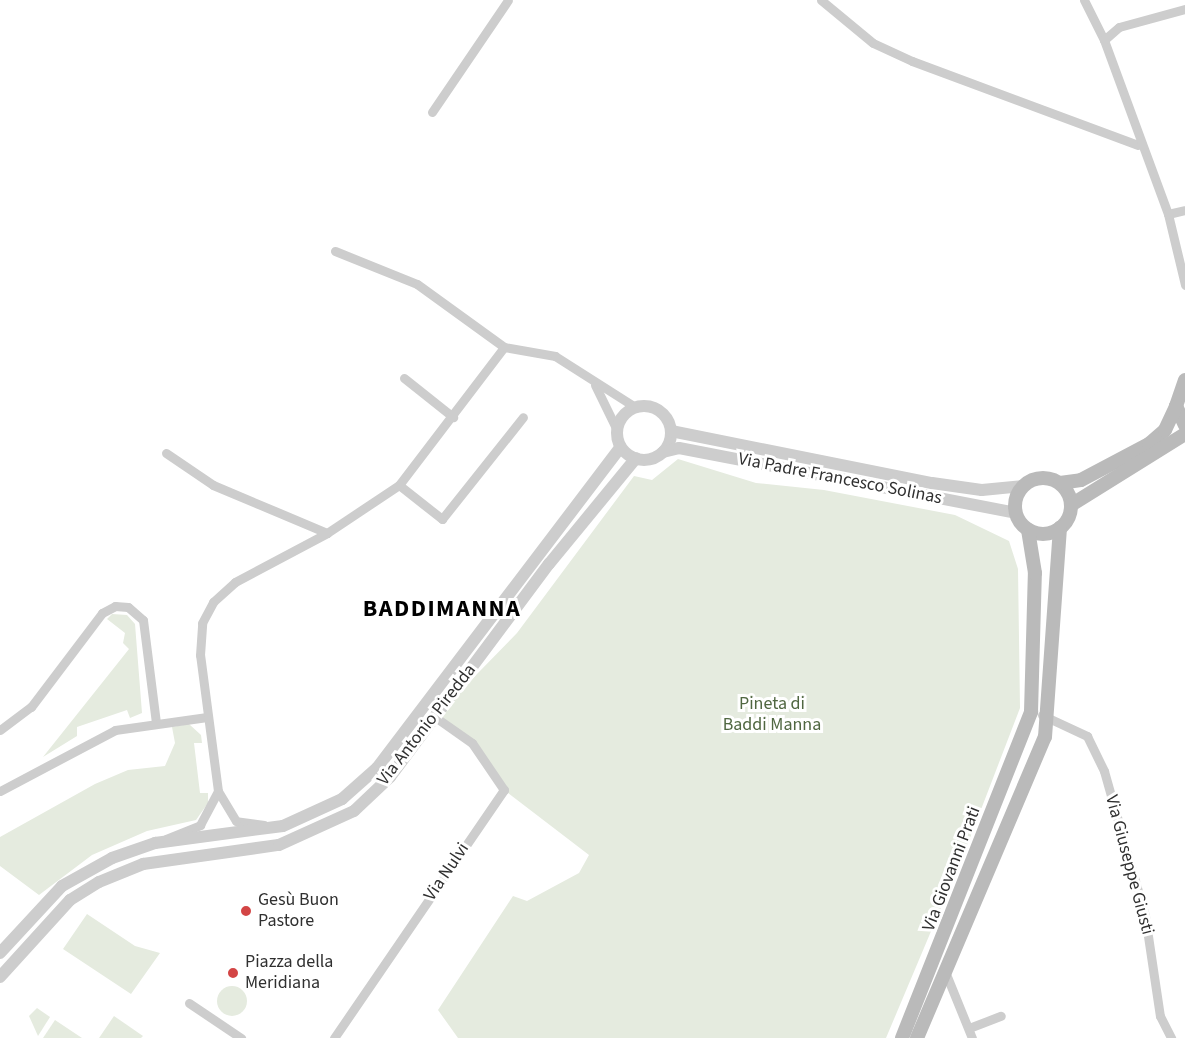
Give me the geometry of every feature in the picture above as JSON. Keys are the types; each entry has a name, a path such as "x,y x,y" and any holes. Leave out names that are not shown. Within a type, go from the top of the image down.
{"main road":[{"path":"1185,380 1165,430 1149,444 1081,480 1060,483 1037,478 1023,486 1016,513 1028,530 1041,534 1060,528 1071,505 1163,450 1185,434"},
{"path":"1176,406 1185,425"},
{"path":"1163,450 1185,447"},
{"path":"1060,483 1071,505"},
{"name":"Via Giovanni Prati","path":"917,1038 1049,716 1060,528"},
{"name":"Via Giovanni Prati","path":"903,1038 1031,712 1035,573 1028,530"}],"street":[{"path":"432,112 508,0"},
{"path":"821,0 873,43 912,61 1138,145"},
{"path":"1084,0 1104,40 1138,145 1168,214 1185,285"},
{"path":"1104,40 1119,27 1185,9"},
{"path":"1168,214 1185,210"},
{"path":"1173,231 1185,228"},
{"path":"334,251 417,284 504,347 555,356 594,383 635,407 659,410 671,431 663,452 636,458 621,447 617,430 594,383"},
{"path":"283,826 236,820 218,791 200,655 202,623 213,602 236,582 327,533 399,484 453,417 504,347"},
{"path":"404,378 453,417"},
{"path":"617,430 623,416 635,407"},
{"path":"399,484 442,519 523,417"},
{"name":"Via Padre Francesco Solinas","path":"671,431 932,483 982,490 1023,486"},
{"name":"Via Antonio Piredda","path":"0,953 62,886 112,858 155,843 283,826 324,810 377,768 621,447"},
{"name":"Via Padre Francesco Solinas","path":"663,452 679,448 1016,513"},
{"path":"166,453 213,485 327,533"},
{"name":"Via Antonio Piredda","path":"0,977 70,900 99,882 143,864 279,845 313,834 354,811 390,777 636,458"},
{"path":"0,730 31,707 102,612 115,606 128,607 142,620 156,723"},
{"path":"1031,712 1049,716"},
{"name":"Via Giuseppe Giusti","path":"1049,716 1087,736 1104,771 1145,916 1160,1016 1171,1038"},
{"path":"0,791 115,730 207,717"},
{"name":"Via Nulvi","path":"339,1036 504,790 472,743 435,717"},
{"path":"155,843 200,825 218,791"},
{"path":"945,974 972,1038"},
{"path":"189,1003 241,1038"},
{"path":"969,1028 1001,1016"}],"green space":[{"name":"Pineta di Baddi Manna","path":"678,459 756,483 824,490 955,515 1009,541 1018,569 1020,708 967,846 886,1038 458,1038 438,1010 513,896 527,901 579,873 589,855 504,790 482,756 435,717 517,633 634,476 652,480"},
{"path":"112,614 127,615 135,624 142,713 130,718 127,710 77,727 77,736 43,757 129,649 123,643 125,633 107,619"},
{"path":"189,724 201,735 202,743 194,743 200,793 208,793 208,803 196,820 147,831 92,855 39,895 0,866 0,837 95,784 128,770 165,766 175,743 172,727"},
{"path":"87,914 135,946 160,953 131,994 63,949"},
{"path":"232,986 238,987 246,995 246,1007 238,1015 232,1016 226,1015 218,1007 217,1001 218,995 226,987"},
{"path":"37,1008 50,1017 38,1036 29,1016"},
{"path":"114,1016 143,1036 141,1038 99,1038"},
{"path":"55,1020 82,1038 43,1038"}],"place":[{"name":"Gesù Buon Pastore","path":"246,911"},
{"name":"Piazza della Meridiana","path":"233,973"}],"district":[{"name":"BADDIMANNA","path":"442,609"}]}
